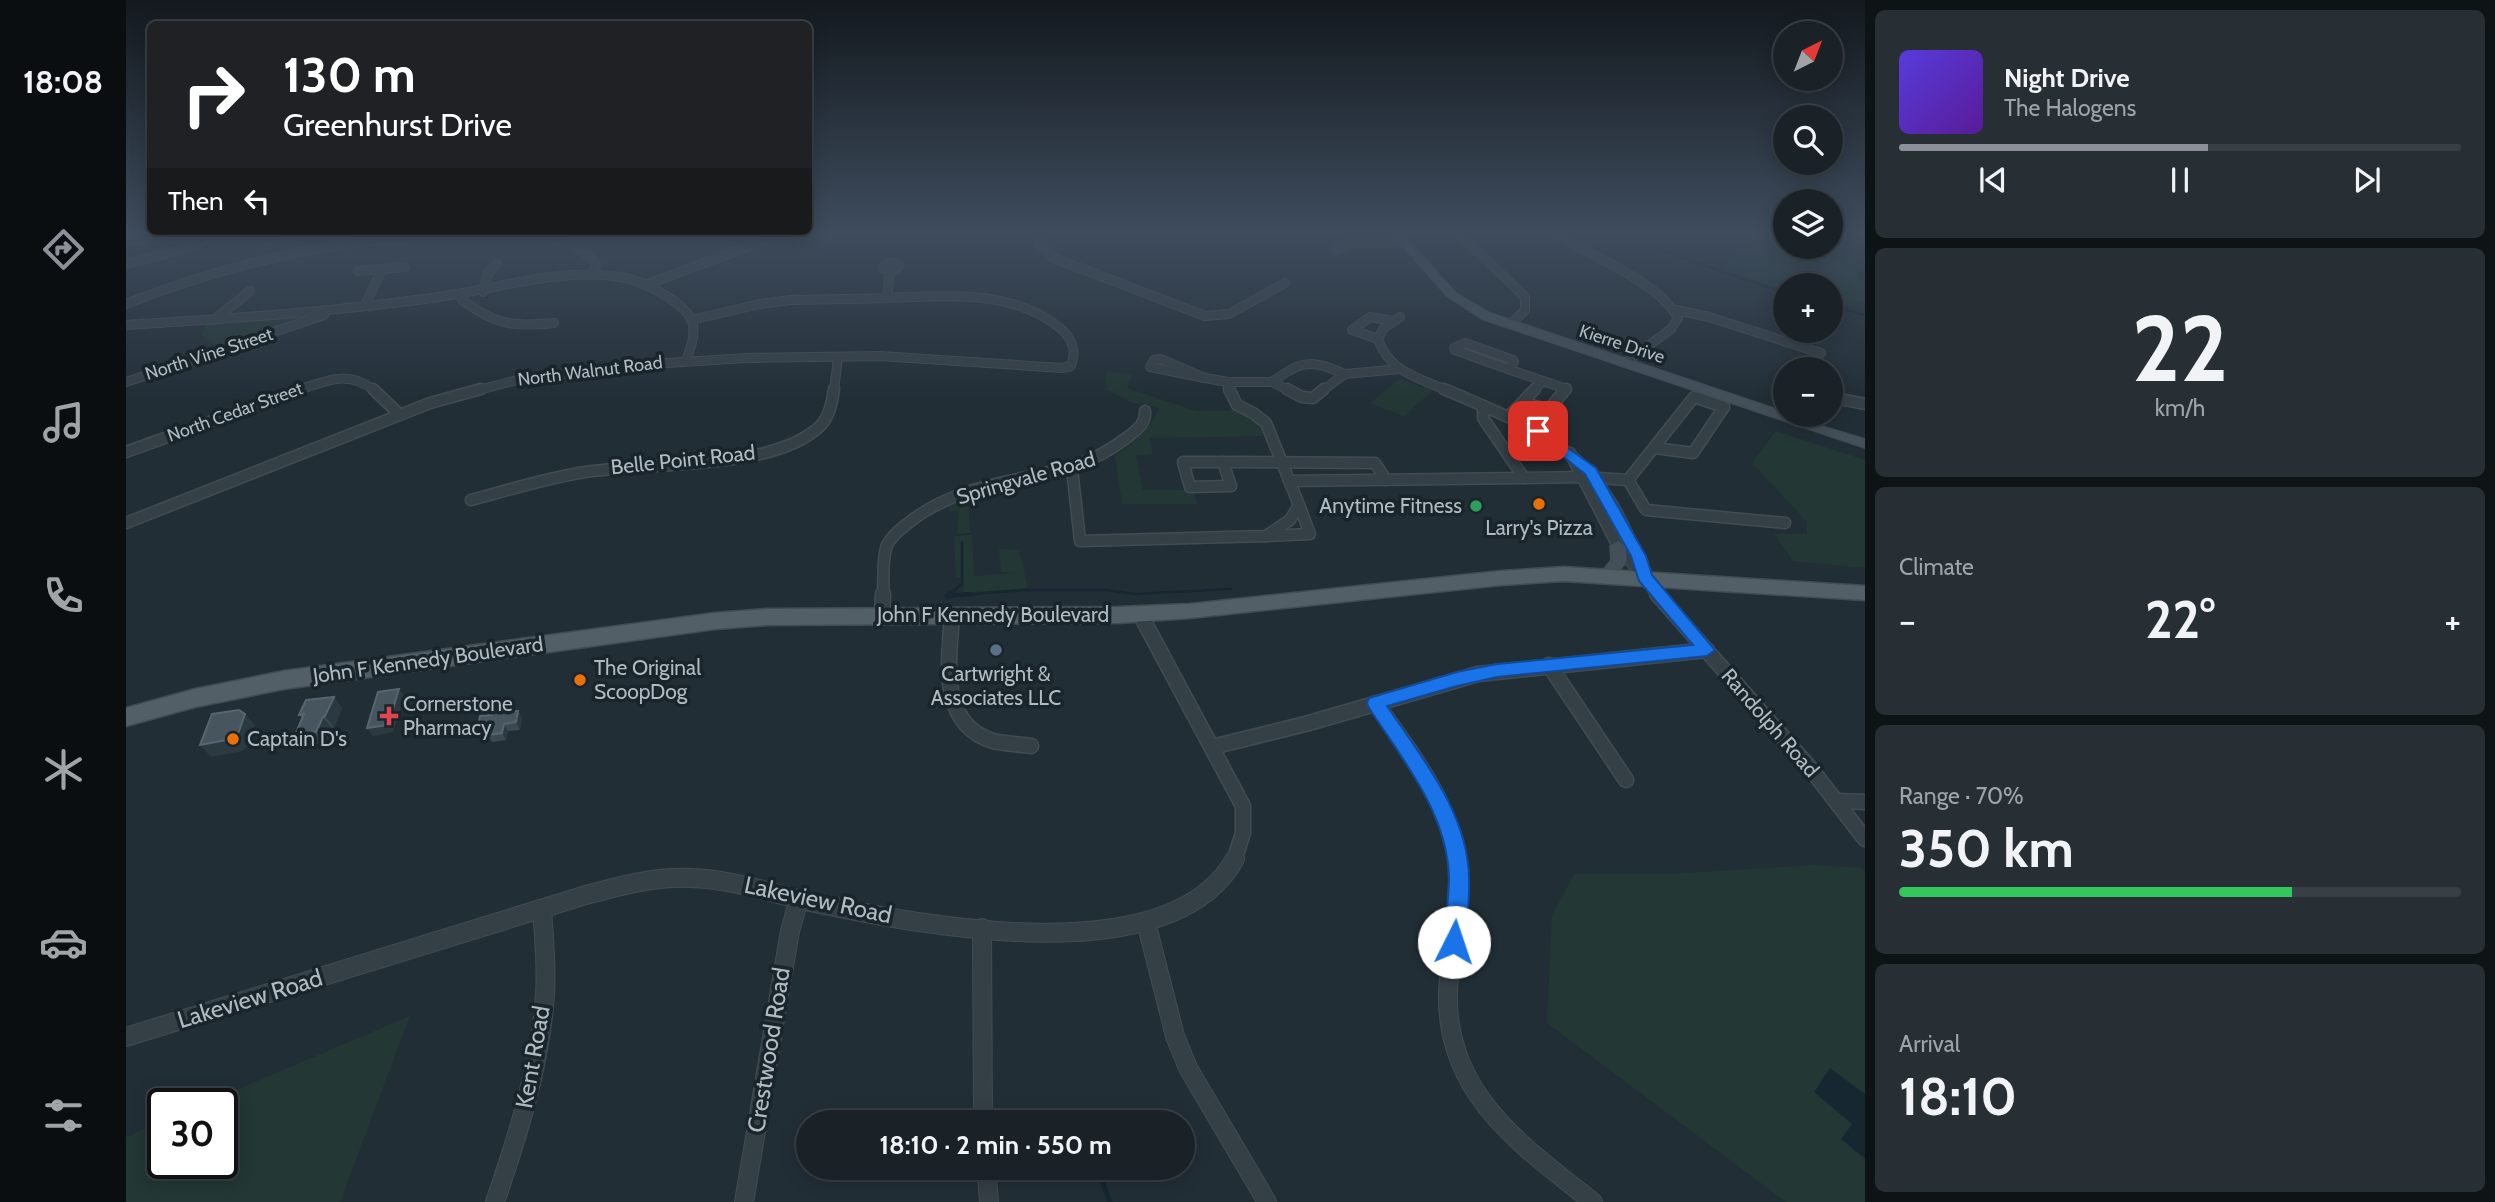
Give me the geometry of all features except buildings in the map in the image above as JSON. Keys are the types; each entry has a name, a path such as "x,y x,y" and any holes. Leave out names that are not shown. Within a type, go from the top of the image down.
{"main road":[{"name":"John F Kennedy Boulevard","path":"126,717 226,691 337,671 715,621 803,615 1140,614 1531,575 1645,577 1865,593"}],"street":[{"path":"126,304 171,288"},
{"path":"365,306 373,288"},
{"path":"483,292 484,288"},
{"path":"126,325 331,310 508,288"},
{"path":"650,288 676,303 691,320 693,337 686,361"},
{"path":"691,320 775,302 887,298 888,288"},
{"path":"1132,288 1205,316 1229,314 1276,288"},
{"name":"Kierre Drive","path":"1447,288 1460,302 1510,325 1773,411"},
{"path":"1510,325 1525,310 1525,297 1516,288"},
{"path":"1625,363 1671,329 1678,318 1676,310 1663,297 1647,288"},
{"path":"214,320 250,290"},
{"path":"461,295 462,300 494,323 554,323"},
{"name":"North Walnut Road","path":"126,523 400,415 453,396 517,380 686,361 925,358 1062,368 1071,366 1074,359 1073,344 1063,329 1041,315 1011,303 964,296 887,298"},
{"name":"North Vine Street","path":"126,382 300,324 331,310"},
{"path":"1676,310 1709,317 1821,353"},
{"path":"1368,316 1396,319 1383,329 1378,339 1352,330 1368,316"},
{"name":"Randolph Road","path":"1378,339 1384,353 1400,369 1509,416 1550,438 1570,453 1595,479 1638,556 1645,577"},
{"path":"1508,369 1513,360 1465,344 1454,348 1455,351 1566,389 1548,410 1523,402"},
{"name":"Belle Point Road","path":"471,500 586,471 723,459 789,445 810,435 827,416 838,357"},
{"path":"1207,379 1161,359 1154,360 1150,367 1155,370 1207,379 1228,382 1272,382 1302,397 1313,398 1345,374"},
{"path":"1272,382 1299,363 1308,360 1345,374 1400,369"},
{"name":"North Cedar Street","path":"126,452 319,382 344,376 362,380 400,415"},
{"path":"1509,416 1543,381"},
{"path":"1072,468 1080,541 1310,534 1266,423 1262,417 1233,404 1229,398 1228,382"},
{"path":"1628,480 1694,397 1724,407 1693,453 1655,448"},
{"path":"1843,400 1865,404"},
{"path":"1483,405 1483,418 1524,478"},
{"name":"Springvale Road","path":"882,615 886,548 889,541 904,526 971,489 1072,468 1114,450 1142,425 1146,417 1145,411"},
{"name":"Kierre Drive","path":"1818,427 1865,444"},
{"name":"Randolph Road","path":"1570,453 1618,546 1837,801 1865,839"},
{"path":"1223,462 1231,486 1190,486 1183,462 1223,462 1281,462 1375,463 1386,480"},
{"path":"1289,481 1583,477 1628,480"},
{"path":"1628,480 1646,510 1785,523"},
{"path":"1266,536 1290,520 1299,505"},
{"path":"1606,575 1619,561 1618,546"},
{"name":"Lakeview Road","path":"126,1037 626,884 673,878 738,883 799,899 982,928 1062,932 1111,929 1146,922 1180,909 1209,890 1226,874 1238,857 1245,832 1243,806 1140,614"},
{"path":"951,616 949,691 956,712 970,728 990,740 1031,747"},
{"path":"1212,747 1478,674 1707,650"},
{"path":"1549,665 1626,780"},
{"path":"1376,703 1435,794 1448,821 1457,852 1459,877 1447,1017 1457,1058 1476,1093 1500,1123 1592,1202"},
{"path":"1837,801 1865,803"},
{"name":"Crestwood Road","path":"744,1202 783,964 799,899"},
{"name":"Kent Road","path":"495,1202 532,1080 541,1027 545,958 542,909"},
{"path":"1146,922 1175,1036 1188,1068 1267,1202"},
{"path":"982,928 983,1110"},
{"path":"987,1180 989,1202"}],"green space":[{"path":"1843,288 1865,288 1865,301 1843,306"},
{"path":"307,316 304,320 218,349 201,334 208,323"},
{"path":"1108,371 1132,375 1127,388 1196,411 1239,410 1258,420 1264,436 1149,438 1153,454 1136,456 1143,490 1193,490 1197,504 1122,504 1115,456 1141,435 1159,408 1133,403 1108,390 1105,380"},
{"path":"1400,379 1432,391 1404,416 1370,403"},
{"path":"1776,431 1865,460 1865,568 1793,561 1774,534 1807,534 1807,522 1752,463"},
{"path":"958,498 968,499 970,533 957,534 959,511 950,511 946,504"},
{"path":"972,535 974,576 1016,573 1001,572 999,549 1019,550 1028,588 964,593 964,577 956,577 954,536"},
{"path":"1816,865 1862,868 1865,873 1865,1202 1786,1202 1547,1023 1552,915 1574,874 1670,874"},
{"path":"410,1016 340,1202 126,1202 126,1137 147,1128 147,1179 238,1179 238,1089"}],"water":[{"path":"1830,1068 1865,1094 1865,1159 1841,1139 1852,1124 1814,1092"}],"waterway":[{"path":"1843,309 1865,315"},
{"path":"949,594 947,596 962,584 962,542"},
{"path":"971,594 949,596 1023,590 1105,590 1136,594 1231,589"},
{"path":"1102,1180 1110,1202"}],"place":[{"name":"Larry's Pizza","path":"1539,504"},
{"name":"Anytime Fitness","path":"1476,506"},
{"name":"Cartwright & Associates LLC","path":"996,650"},
{"name":"The Original ScoopDog","path":"580,680"},
{"name":"Cornerstone Pharmacy","path":"389,716"},
{"name":"Captain D's","path":"233,739"}],"route":[{"path":"1454,942 1459,877 1457,852 1450,828 1435,794 1376,703 1478,674 1707,650 1645,577 1638,556 1591,471 1538,431"}]}
